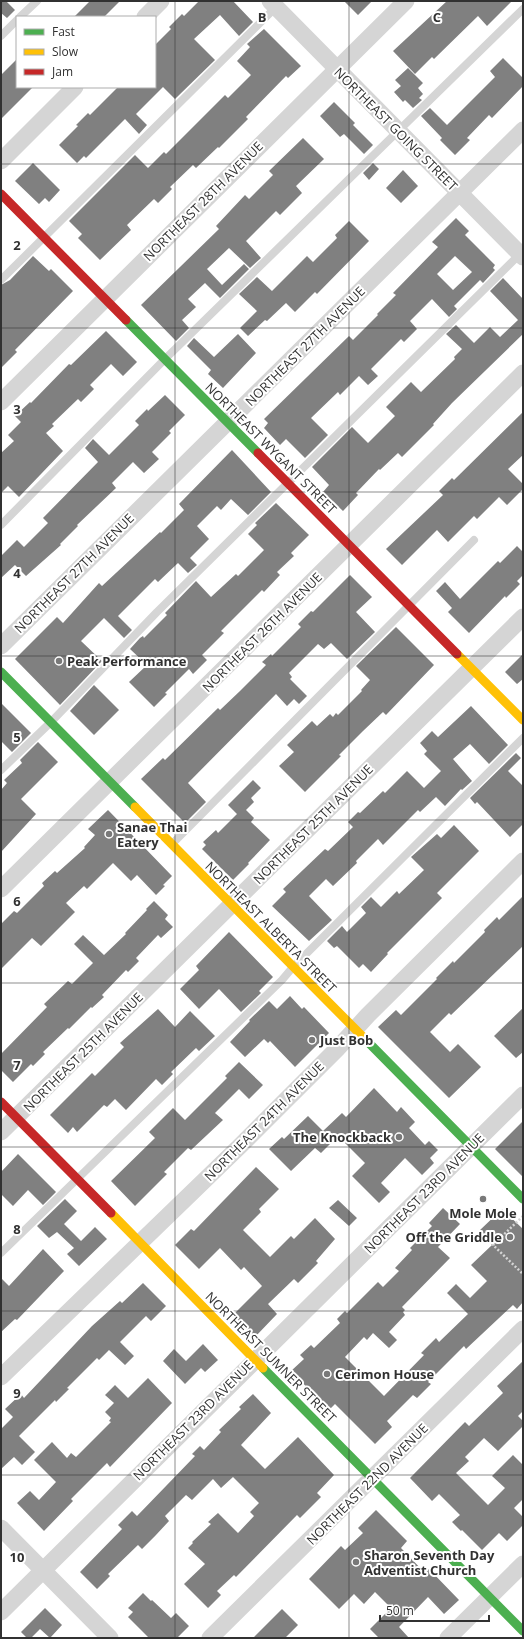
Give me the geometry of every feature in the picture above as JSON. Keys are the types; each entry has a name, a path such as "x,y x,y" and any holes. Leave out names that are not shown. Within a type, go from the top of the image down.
{"street":[{"path":"146,16 161,1"},
{"name":"NORTHEAST 28TH AVENUE","path":"1,402 406,1"},
{"name":"NORTHEAST GOING STREET","path":"276,3 337,69 459,193 522,254"},
{"path":"1,161 74,88"},
{"name":"NORTHEAST 27TH AVENUE","path":"1,646 523,130"},
{"name":"NORTHEAST WYGANT STREET","path":"1,194 164,360 523,720"},
{"name":"NORTHEAST 26TH AVENUE","path":"1,889 350,546 523,373"},
{"name":"NORTHEAST 25TH AVENUE","path":"1,1132 523,617"},
{"name":"NORTHEAST ALBERTA STREET","path":"1,672 523,1200"},
{"name":"NORTHEAST 24TH AVENUE","path":"1,1377 240,1146 355,1030 368,1014 523,861"},
{"name":"NORTHEAST 23RD AVENUE","path":"1,1612 523,1095"},
{"name":"NORTHEAST SUMNER STREET","path":"1,1102 523,1631"},
{"name":"NORTHEAST 22ND AVENUE","path":"210,1638 523,1330"},
{"path":"1,1528 110,1638"},
{"path":"448,1638 523,1564"}],"lane":[{"path":"21,16 37,1"},
{"path":"1,280 276,3"},
{"path":"1,525 164,360 399,132 523,9"},
{"path":"1,36 16,21"},
{"path":"1,770 157,612 522,254"},
{"path":"171,844 474,540"},
{"path":"1,1253 282,980 293,967 523,738"}],"path":[{"path":"523,1216 493,1245 523,1274"}],"building":[{"path":"1,1 6,1 15,10 7,18 1,13"},
{"path":"90,1 120,1 105,16 75,16"},
{"path":"199,1 233,1 253,22 239,36 220,15 194,39 215,60 175,99 163,87 136,114 147,125 139,134 125,119 86,158 84,156 77,163 59,145 78,126 76,125 88,113 90,115 117,88 156,88 156,44 171,29 169,27 182,14 184,16"},
{"path":"344,1 372,1 358,15"},
{"path":"447,1 512,1 487,26 478,16 434,59 432,57 415,74 393,51"},
{"path":"264,29 301,66 288,78 286,76 246,117 248,119 219,148 218,147 196,168 193,165 170,187 172,189 158,203 154,199 127,225 131,230 100,260 78,238 82,234 69,221 135,155 148,168 164,152 166,154 225,95 228,98 251,75 237,61 250,47 247,44"},
{"path":"503,58 523,78 523,86 492,118 489,115 467,138 470,140 455,155 440,140 442,138 421,116 430,108 447,125 495,77 490,71"},
{"path":"16,60 16,88 32,88 1,119 1,75"},
{"path":"408,68 423,83 418,88 423,94 419,98 422,100 413,108 405,100 403,102 394,92 401,86 395,80"},
{"path":"334,102 355,123 353,125 373,145 364,154 344,134 340,137 320,116"},
{"path":"303,138 324,159 296,186 302,193 280,215 276,211 246,241 261,258 250,268 229,248 207,269 222,285 244,264 249,269 220,298 205,283 188,299 196,307 182,320 189,328 176,341 141,305 219,229 216,226 245,195 249,199 273,175 269,171"},
{"path":"33,163 60,190 49,202 45,198 39,204 15,181"},
{"path":"373,163 379,169 369,180 363,173"},
{"path":"403,170 418,186 401,203 386,188"},
{"path":"456,218 469,231 465,235 495,265 493,268 495,270 483,283 480,280 454,306 457,309 449,317 432,299 410,321 417,329 404,342 401,339 371,369 378,376 368,385 359,376 340,395 338,392 311,418 328,435 305,458 286,439 280,445 264,428 268,423 264,419 349,336 353,340 378,315 377,314 396,295 393,293 438,247 432,242","holes":["455,256 472,272 453,290 437,274"]},
{"path":"349,221 369,241 317,294 315,292 295,312 286,303 248,336 240,328 257,311 239,294 257,277 272,291 307,256 313,262 337,238 335,235"},
{"path":"33,256 49,271 51,269 73,291 15,350 17,352 1,368 1,285 10,280"},
{"path":"503,278 523,299 523,334 452,403 433,424 434,425 402,457 398,453 380,470 379,469 356,493 358,495 343,511 323,492 329,485 312,467 352,427 368,443 395,416 386,407 411,382 421,392 455,359 454,357 462,349 446,334 456,325 474,343 490,327 500,337 518,320 490,291"},
{"path":"106,331 137,362 123,376 111,364 90,385 94,389 81,402 78,399 52,424 54,426 46,433 63,451 19,497 8,486 1,493 1,453 14,441 8,435 21,422 15,416 30,402 31,403 69,364 71,365"},
{"path":"238,334 256,353 223,388 208,374 211,370 187,346 194,338 214,357"},
{"path":"165,395 185,415 169,431 171,433 152,452 159,459 144,473 133,462 112,483 116,488 77,525 78,526 60,544 61,545 26,576 15,565 1,578 1,556 17,540 24,547 48,523 43,518 98,462 85,448 93,439 109,455 139,425 135,421 147,409 148,411"},
{"path":"523,412 523,455 508,469 523,484 523,489 507,505 499,497 477,519 474,516 448,542 437,530 402,565 386,549 443,495 439,491 452,478 454,480"},
{"path":"232,450 271,492 248,515 231,499 221,510 217,506 197,526 209,539 190,558 197,565 188,573 178,563 158,582 155,579 118,616 132,630 124,638 104,618 81,641 102,661 60,705 15,659 57,617 63,623 99,583 102,586 160,532 161,533 184,510 179,504"},
{"path":"276,503 309,535 291,553 294,556 277,572 280,575 264,592 262,590 221,631 224,633 202,655 207,660 193,674 189,669 165,693 167,694 154,707 129,682 147,665 130,649 140,638 143,636 144,638 167,615 165,613 196,581 211,597 236,574 238,576 264,550 248,534 257,525 255,523"},
{"path":"517,546 523,552 523,575 517,581 520,584 506,598 505,596 469,633 448,612 452,608 436,591 445,582 460,599 498,561 500,563"},
{"path":"350,575 372,597 356,612 375,632 347,659 331,643 324,649 318,644 289,673 292,677 290,679 307,696 299,704 294,699 287,706 276,694 188,783 206,802 185,823 141,779 163,758 165,760 218,708 220,710 240,691 266,665 262,662 271,654 272,656 301,627 298,624 311,611 313,612"},
{"path":"396,627 434,665 386,715 383,712 363,731 339,755 341,756 305,792 279,766 294,752 287,745 312,721 317,726 330,714 333,717 336,713 338,715 362,691 361,690 370,680 356,666"},
{"path":"523,654 523,679 517,684 505,672"},
{"path":"94,685 119,710 94,735 70,711"},
{"path":"1,703 31,733 12,752 1,741"},
{"path":"471,706 508,745 489,764 470,744 453,759 472,781 462,790 461,789 445,806 436,797 420,812 418,810 383,845 378,839 356,861 357,863 333,886 326,879 309,896 332,920 309,941 272,906 286,892 283,889 325,849 328,851 353,827 348,822 358,812 360,813 383,791 385,793 407,771 424,788 441,771 424,754 427,751 420,743 432,731 438,737"},
{"path":"38,742 58,762 21,799 36,814 1,852 1,790 7,783 4,780 22,763 20,760"},
{"path":"516,753 521,758 508,771 523,786 523,824 510,837 477,802 475,804 470,798"},
{"path":"253,780 261,788 251,798 254,802 246,810 254,818 251,822 270,840 233,880 202,849 206,845 203,842 216,830 218,833 237,814 228,805"},
{"path":"108,810 172,876 156,895 137,875 131,881 113,863 87,889 84,886 66,903 75,912 41,946 32,938 1,969 1,924 14,911 17,913 44,886 42,883 55,871 57,873 85,848 84,847 95,835 88,829"},
{"path":"454,825 479,851 437,893 442,898 387,953 388,954 371,972 363,964 359,968 337,946 334,948 327,941 342,926 347,932 366,913 361,907 371,897 381,907 397,891 399,894 424,870 411,857 437,834 441,838"},
{"path":"523,896 523,946 451,1015 449,1013 430,1032 450,1052 458,1044 481,1067 449,1098 378,1027 396,1010 401,1015 453,961 454,963 485,932 484,930 497,917 499,920"},
{"path":"154,901 168,915 165,919 173,927 161,938 158,935 136,958 139,961 128,972 126,970 102,995 104,997 92,1008 91,1007 43,1052 45,1054 33,1066 31,1064 13,1082 1,1070 1,1054 47,1007 44,1004 68,981 72,984 93,963 74,944 83,935 104,955 126,934 125,933"},
{"path":"229,932 273,977 259,991 261,993 241,1012 219,989 199,1009 180,989 199,970 196,966"},
{"path":"290,996 302,1009 304,1007 329,1033 295,1067 270,1041 268,1043 264,1039 245,1057 230,1042 250,1021 249,1020 269,1001 277,1009"},
{"path":"523,1008 523,1052 516,1058 494,1036"},
{"path":"158,1009 175,1027 190,1011 215,1036 199,1051 196,1048 171,1072 173,1074 162,1085 156,1079 126,1110 115,1099 107,1107 104,1105 77,1132 73,1127 68,1133 50,1115 92,1073 95,1076 124,1047 120,1043"},
{"path":"239,1062 263,1085 249,1099 239,1089 215,1113 223,1120 191,1150 188,1148 164,1172 167,1174 135,1206 111,1181 155,1138 149,1132 173,1108 185,1120 227,1078 225,1076"},
{"path":"374,1088 397,1112 401,1107 415,1122 409,1128 425,1145 429,1141 438,1150 430,1158 434,1163 422,1175 405,1158 381,1183 390,1192 379,1203 352,1176 365,1163 338,1136 321,1153 315,1148 291,1171 269,1149 282,1137 284,1139 308,1116 323,1131 342,1113 346,1117"},
{"path":"523,1121 523,1177 495,1149"},
{"path":"18,1154 56,1192 43,1205 28,1190 13,1206 1,1194 1,1172"},
{"path":"256,1167 279,1189 259,1209 261,1212 243,1230 270,1257 291,1236 294,1239 315,1218 335,1239 316,1261 318,1263 298,1283 294,1279 268,1304 277,1314 255,1337 233,1315 262,1286 244,1267 241,1270 220,1248 199,1269 175,1245 191,1229 194,1231"},
{"path":"65,1199 77,1211 64,1224 81,1241 95,1227 107,1239 79,1266 67,1254 74,1248 57,1232 49,1238 37,1226"},
{"path":"338,1200 357,1218 349,1226 329,1208"},
{"path":"443,1208 460,1224 438,1247 450,1258 402,1307 405,1310 403,1312 405,1315 389,1332 397,1340 389,1348 373,1333 367,1340 364,1337 345,1357 384,1396 424,1355 421,1353 436,1338 439,1342 468,1314 447,1293 456,1284 470,1298 487,1281 471,1265 492,1245 479,1231 502,1209 523,1229 523,1302 517,1309 513,1305 466,1349 464,1346 428,1382 431,1384 417,1398 413,1395 387,1421 392,1427 375,1444 335,1404 329,1410 291,1371 304,1359 300,1355 311,1345 314,1348 340,1323 337,1319 345,1311 347,1313 378,1282 383,1287 399,1271 395,1268 412,1250 410,1248 432,1226 429,1223"},
{"path":"43,1249 64,1271 17,1320 15,1319 1,1332 1,1278 9,1286"},
{"path":"143,1283 166,1306 151,1321 146,1316 120,1342 134,1356 125,1365 109,1350 99,1360 97,1358 67,1388 69,1389 56,1402 55,1400 19,1436 35,1452 22,1465 14,1457 1,1469 1,1429 13,1417 5,1409 21,1394 24,1398 92,1326 120,1301 122,1303"},
{"path":"203,1344 218,1360 205,1372 201,1368 185,1384 163,1361 174,1349 186,1361"},
{"path":"523,1361 523,1411 518,1416 523,1421 523,1426 498,1451 484,1438 465,1457 469,1461 456,1473 488,1505 505,1488 492,1476 513,1455 523,1465 523,1499 514,1508 523,1517 523,1525 507,1541 499,1533 482,1550 452,1522 460,1515 439,1494 432,1501 410,1478 465,1422 469,1426 503,1393 497,1386"},
{"path":"148,1378 172,1403 110,1467 107,1463 71,1499 73,1501 44,1531 17,1503 30,1491 39,1500 56,1482 34,1460 52,1442 67,1458 71,1453 76,1457 111,1422 109,1421 111,1418 105,1412 114,1403 105,1395 115,1385 128,1398"},
{"path":"253,1394 271,1413 241,1445 265,1469 298,1437 334,1475 317,1493 321,1497 300,1518 297,1515 236,1577 234,1575 217,1591 221,1595 208,1608 184,1584 205,1564 188,1548 193,1543 192,1542 211,1524 208,1522 218,1513 238,1533 254,1516 250,1512 259,1503 233,1477 221,1488 213,1479 192,1500 186,1495 165,1516 169,1521 156,1535 142,1549 138,1545 108,1574 110,1576 97,1589 80,1572 122,1529 118,1525 132,1511 137,1516 195,1456 192,1454 200,1446 204,1450 221,1432 219,1430 241,1409 239,1407"},
{"path":"376,1510 407,1541 401,1548 425,1573 429,1569 459,1600 444,1614 428,1597 399,1627 409,1638 379,1638 370,1629 391,1608 375,1592 364,1604 354,1594 339,1609 309,1579 341,1546 345,1550 363,1533 358,1528"},
{"path":"143,1593 171,1618 176,1613 189,1626 177,1638 149,1638 128,1617 133,1612 128,1608"},
{"path":"45,1608 62,1625 50,1638 40,1629 31,1638 27,1638 21,1632"},
{"path":"282,1609 298,1625 285,1638 253,1638"}],"traffic: fast":[{"path":"126,320 258,453"},
{"path":"1,672 135,807"},
{"path":"368,1042 523,1199"},
{"path":"263,1368 523,1631"}],"traffic: slow":[{"path":"457,654 523,720"},
{"path":"135,807 368,1042"},
{"path":"111,1213 263,1368"}],"traffic: jam":[{"path":"1,194 126,320"},
{"path":"258,453 457,654"},
{"path":"1,1102 111,1213"}],"place":[{"name":"Peak Performance","path":"59,661"},
{"name":"Sanae Thai Eatery","path":"109,834"},
{"name":"Just Bob","path":"312,1040"},
{"name":"The Knockback","path":"399,1137"},
{"name":"Mole Mole","path":"483,1199"},
{"name":"Off the Griddle","path":"510,1237"},
{"name":"Cerimon House","path":"327,1374"},
{"name":"Sharon Seventh Day Adventist Church","path":"356,1562"}]}
